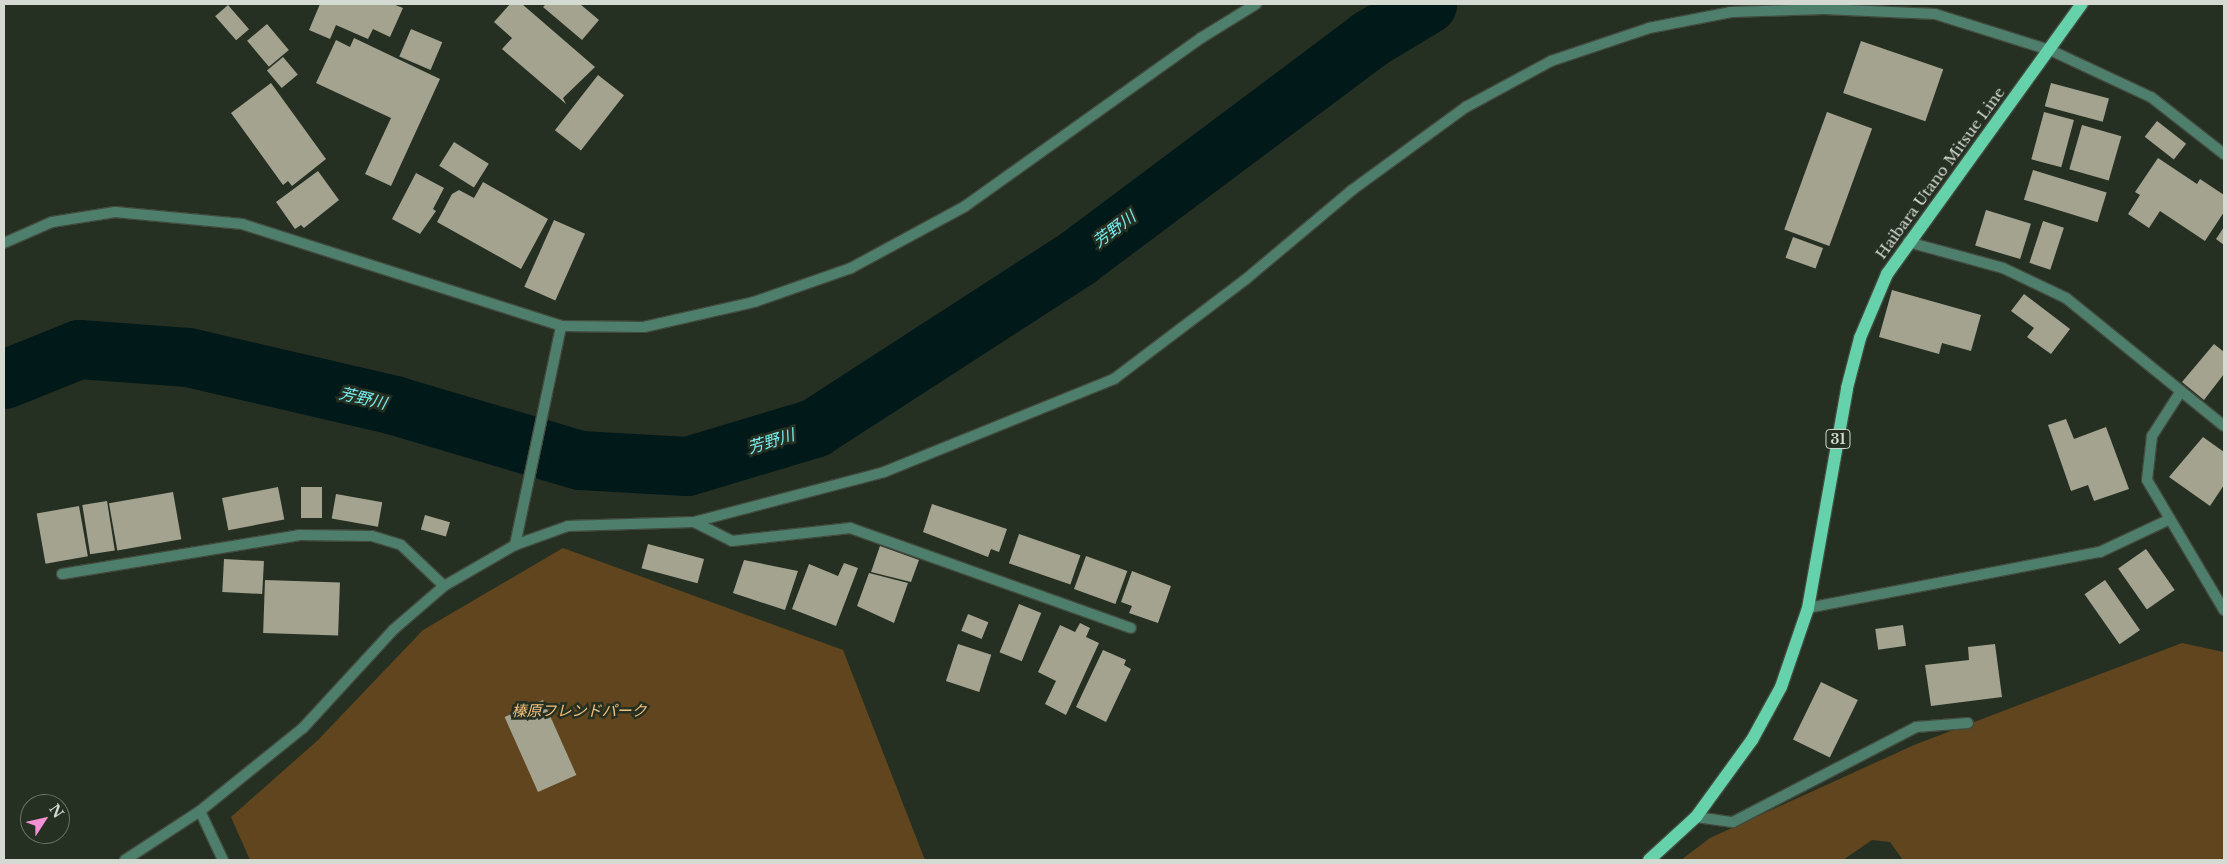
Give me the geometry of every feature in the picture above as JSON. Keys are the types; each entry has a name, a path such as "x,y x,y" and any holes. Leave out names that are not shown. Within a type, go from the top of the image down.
{"main road":[{"name":"Haibara Utano Mitsue Line","path":"1649,860 1696,818 1752,740 1781,687 1808,608 1860,338 1887,274 1908,242 2050,50 2062,28 2082,4"}],"street":[{"path":"4,243 52,222 115,212 242,224 562,326 644,327 754,302 851,268 964,207 1201,38 1256,4"},
{"path":"126,860 200,811 303,728 393,630 444,586 515,545 568,526 694,522 884,472 1114,379 1246,279 1352,190 1466,107 1552,61 1648,28 1722,14 1824,9 1935,14 2050,50 2151,97 2224,154"},
{"path":"1908,242 2003,268 2048,288 2086,311 2224,426"},
{"path":"515,545 525,506 562,326"},
{"path":"2181,391 2152,436 2147,456 2147,480 2168,520 2224,610"},
{"path":"1808,608 2100,552 2168,520"},
{"path":"694,522 732,540 850,528 1131,628"},
{"path":"62,574 300,535 372,536 401,545 444,586"},
{"path":"1696,818 1733,822 1916,727 1968,723"},
{"path":"200,811 223,860"}],"green space":[{"name":"榛原フレンドパーク","path":"563,548 843,650 925,860 250,860 231,817 318,740 423,630"},
{"path":"2182,643 2224,652 2224,860 1903,860 1890,842 1872,840 1843,860 1681,860 1710,838 1914,745"}],"building":[{"path":"320,4 393,4 403,8 390,37 373,29 368,39 336,25 330,39 309,30"},
{"path":"510,4 522,4 595,67 563,98 566,104 502,49 512,38 494,22"},
{"path":"546,4 580,4 599,20 582,40 543,7"},
{"path":"228,5 249,29 236,40 215,16"},
{"path":"267,24 289,50 269,67 247,41"},
{"path":"411,29 442,42 431,70 399,57"},
{"path":"354,38 440,79 391,186 365,174 391,118 316,83 336,40 350,47"},
{"path":"1861,41 1943,69 1925,121 1843,93"},
{"path":"283,57 298,75 282,88 267,70"},
{"path":"598,75 624,95 581,150 555,130"},
{"path":"271,83 326,159 292,186 288,181 283,185 231,113"},
{"path":"2051,83 2109,99 2103,122 2045,106"},
{"path":"1827,112 1872,128 1829,246 1784,229"},
{"path":"2044,112 2074,120 2061,167 2031,159"},
{"path":"2157,121 2186,144 2174,160 2145,137"},
{"path":"2082,125 2121,136 2109,181 2069,169"},
{"path":"454,142 489,164 474,187 439,166"},
{"path":"2158,158 2197,184 2200,179 2224,195 2224,212 2205,241 2160,211 2149,228 2128,214 2140,195 2135,192"},
{"path":"2033,170 2107,193 2098,222 2024,200"},
{"path":"318,171 339,200 304,228 301,225 295,229 276,202"},
{"path":"416,173 444,188 433,209 436,211 420,234 392,219"},
{"path":"483,182 548,219 521,269 437,222 452,194 459,190 474,198"},
{"path":"1986,210 2031,224 2020,259 1975,245"},
{"path":"554,220 585,234 555,301 524,287"},
{"path":"2043,221 2064,228 2050,270 2029,263"},
{"path":"2224,227 2224,245 2216,239"},
{"path":"1793,237 1823,248 1816,269 1785,258"},
{"path":"1892,290 1981,315 1971,351 1942,343 1939,354 1879,337"},
{"path":"2024,294 2070,329 2051,354 2027,337 2034,328 2011,311"},
{"path":"2214,344 2224,352 2224,374 2204,400 2182,382"},
{"path":"2066,419 2074,439 2106,427 2129,489 2094,501 2088,485 2071,491 2048,425"},
{"path":"2203,437 2224,452 2224,485 2210,506 2169,477"},
{"path":"278,487 284,519 228,530 222,498"},
{"path":"301,487 322,487 322,518 301,518"},
{"path":"173,492 181,539 117,551 109,503"},
{"path":"336,494 382,502 378,527 332,519"},
{"path":"107,501 115,550 90,554 82,505"},
{"path":"932,504 1007,529 999,552 991,549 988,557 923,532"},
{"path":"79,506 88,556 46,564 37,513"},
{"path":"425,515 450,522 446,537 421,529"},
{"path":"1019,534 1080,555 1070,584 1009,563"},
{"path":"648,544 704,559 698,583 642,568"},
{"path":"880,546 919,560 911,582 871,572"},
{"path":"2146,549 2175,590 2147,609 2118,569"},
{"path":"1086,556 1127,571 1115,604 1074,589"},
{"path":"224,559 264,561 262,594 222,592"},
{"path":"744,560 798,571 785,610 733,593"},
{"path":"844,563 858,568 836,626 792,609 809,564 838,576"},
{"path":"1132,571 1171,586 1158,623 1129,613 1132,606 1121,602"},
{"path":"869,573 908,583 894,623 857,606"},
{"path":"265,580 340,583 338,636 263,633"},
{"path":"2105,580 2140,630 2120,644 2085,594"},
{"path":"1019,604 1041,613 1022,661 1000,652"},
{"path":"968,614 988,622 982,639 961,631"},
{"path":"1080,623 1090,628 1086,637 1099,643 1066,715 1045,704 1056,681 1038,672 1060,625 1075,632"},
{"path":"1903,625 1906,646 1878,650 1875,629"},
{"path":"958,644 991,655 979,692 946,681"},
{"path":"1995,644 2002,697 1931,706 1925,665 1969,660 1968,647"},
{"path":"1103,650 1126,660 1124,665 1131,669 1106,722 1076,707"},
{"path":"1821,682 1858,700 1830,757 1793,740"},
{"path":"543,700 576,775 538,792 505,717"}],"waterway":[{"name":"芳野川","path":"4,379 79,349 188,357 394,405 580,460 687,466 814,428 1078,257 1369,39 1427,4"}]}
